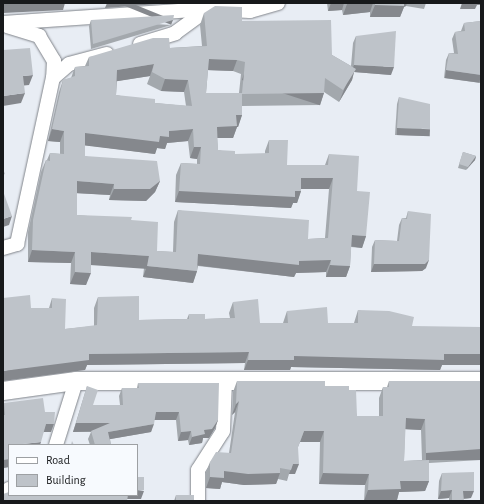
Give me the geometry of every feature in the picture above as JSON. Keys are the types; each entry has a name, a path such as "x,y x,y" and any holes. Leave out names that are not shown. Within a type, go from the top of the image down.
{"street":[{"path":"3,24 208,9 250,11 278,3"},
{"path":"54,78 69,64 175,33 208,9"},
{"path":"3,24 39,36 54,61 54,78 17,244 3,248"},
{"path":"198,501 198,470 223,431 225,380"},
{"path":"56,444 76,381"},
{"path":"3,391 76,381 481,381"}],"building":[{"path":"375,3 404,3 404,6 375,5"},
{"path":"215,6 242,7 242,21 331,20 332,55 356,69 343,90 325,78 324,93 242,94 242,115 236,115 237,126 217,127 218,150 235,151 235,154 269,153 269,140 288,140 287,165 328,165 329,154 359,156 357,191 370,192 366,236 352,235 350,266 330,265 331,260 299,261 299,265 198,254 197,271 147,266 149,256 91,252 91,273 75,272 75,252 32,250 33,220 46,160 50,161 50,153 64,154 64,131 52,129 63,80 75,76 75,67 89,66 89,57 153,38 169,38 170,48 207,46 204,13","holes":["209,59 237,60 245,62 242,93 206,93","154,64 152,72 165,79 188,80 192,106 155,103 155,99 116,95 117,70","193,129 194,147 201,147 200,164 181,163 179,191 295,197 295,191 301,191 301,178 333,178 328,238 308,239 309,220 178,210 176,252 157,251 158,222 131,220 132,217 77,215 77,181 114,184 114,189 150,189 160,181 157,161 85,156 85,133 159,142 160,136 169,137 169,131"]},
{"path":"174,15 173,20 93,44 91,20"},
{"path":"481,21 481,75 446,70 449,53 458,54 455,32 465,31 464,23"},
{"path":"396,31 394,67 354,65 356,36"},
{"path":"30,48 33,75 23,76 25,93 3,96 3,50"},
{"path":"399,97 430,104 430,129 397,128"},
{"path":"463,152 476,156 468,167 459,164"},
{"path":"3,191 12,216 3,219"},
{"path":"408,211 431,214 429,260 425,264 374,264 375,240 399,241 402,218 407,219"},
{"path":"30,295 31,308 52,308 52,298 66,299 65,329 97,325 98,297 139,296 139,320 189,319 189,314 205,314 205,319 235,318 233,302 258,299 260,323 288,323 287,311 327,307 328,323 358,323 358,310 389,311 414,317 412,326 481,327 481,354 444,354 444,360 294,356 294,360 248,360 249,352 89,354 89,360 3,371 3,298"},
{"path":"237,381 325,381 325,386 349,386 349,390 356,390 357,416 383,416 383,387 389,387 389,381 481,381 481,449 426,453 425,419 406,418 404,461 429,460 429,481 400,481 401,489 368,490 369,474 323,473 324,431 304,431 298,447 299,464 293,464 291,470 280,468 280,473 248,474 224,471 224,478 210,477 210,462 216,452 231,453 239,401 236,404"},
{"path":"138,383 219,383 218,420 212,429 204,430 205,434 192,437 191,431 181,432 179,412 156,412 154,424 108,432 111,444 95,444 91,431 110,423 76,423 87,386 98,390 93,405 123,405 122,388 139,388"},
{"path":"43,398 45,412 55,412 54,424 46,424 41,442 8,444 8,459 3,460 3,415 5,415 4,403"},
{"path":"474,472 474,491 463,491 464,501 452,501 452,490 441,491 442,473"},
{"path":"138,477 144,477 144,490 138,490"},
{"path":"8,492 8,496 128,496 127,501 3,501 3,494"},
{"path":"176,495 194,495 194,501 176,501"}]}
